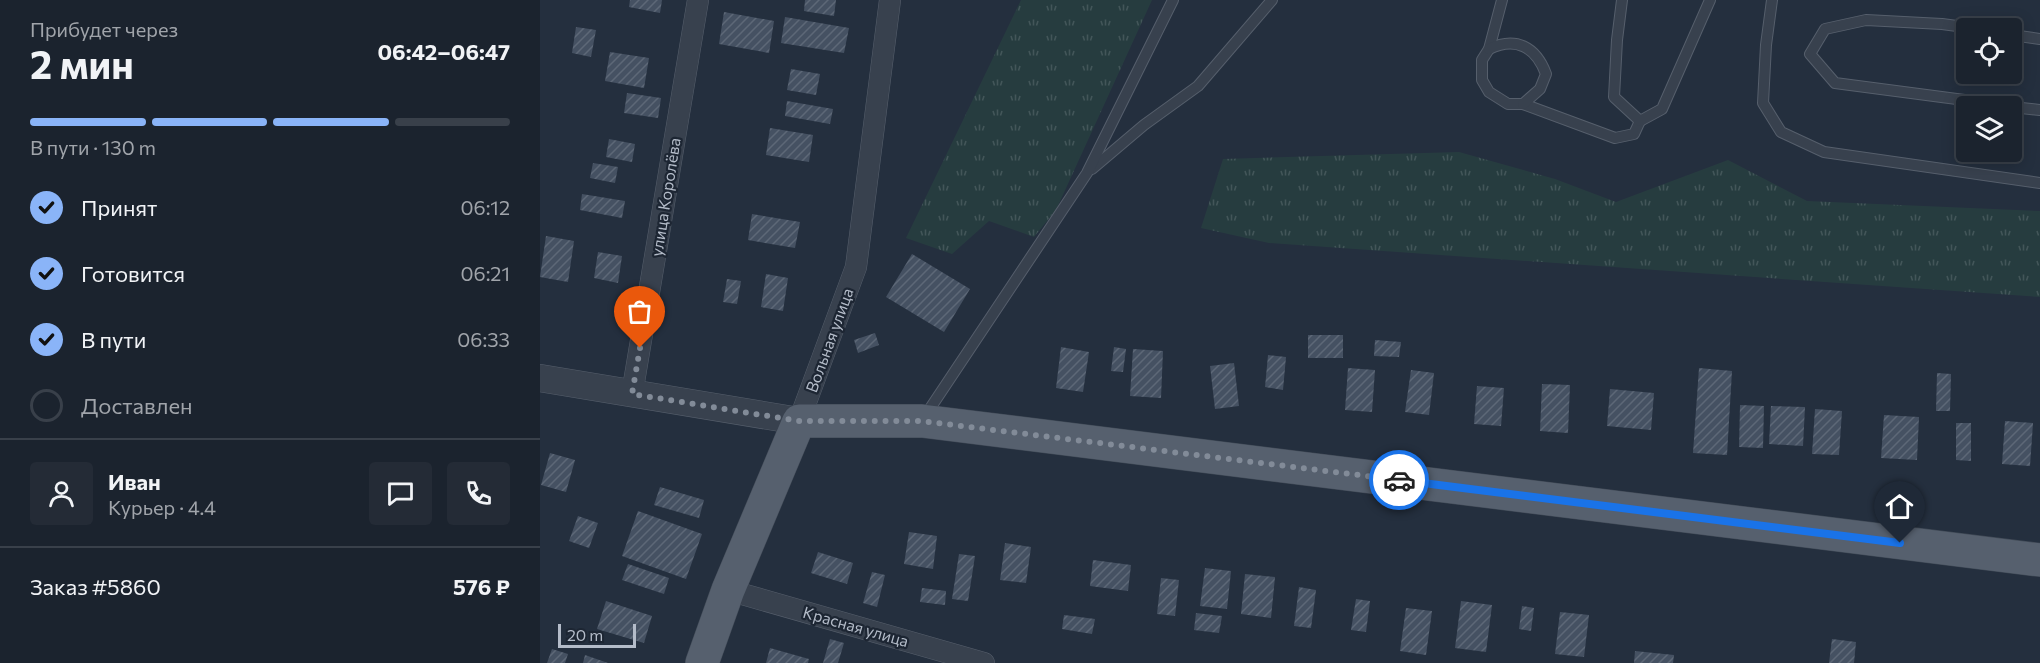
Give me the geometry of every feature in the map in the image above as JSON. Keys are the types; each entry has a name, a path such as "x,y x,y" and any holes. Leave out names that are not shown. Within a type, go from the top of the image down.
{"main road":[{"path":"799,421 921,421 2040,560"},
{"name":"Вольная улица","path":"702,663 728,590 799,421"}],"street":[{"name":"улица Королёва","path":"632,394 698,0"},
{"name":"Вольная улица","path":"799,421 856,267 890,0"},
{"path":"540,378 799,421"},
{"name":"Красная улица","path":"728,590 984,663"}],"lane":[{"path":"921,421 1087,173 1173,0"},
{"path":"1087,173 1144,125 1198,86 1272,0"},
{"path":"1502,0 1489,49 1482,60 1482,80 1489,92 1508,104 1523,104 1615,138 1634,134 1640,121 1662,109 1710,0"},
{"path":"1622,0 1614,97 1640,121"},
{"path":"1772,0 1762,103 1781,132 1824,152 2040,183"},
{"path":"1956,26 1866,20 1825,29 1810,54 1835,82 1956,99"},
{"path":"2022,36 2040,39"},
{"path":"1489,49 1501,43 1526,46 1541,61 1546,74 1540,89 1523,104"},
{"path":"2022,108 2040,110"}],"green space":[{"path":"1021,0 1152,0 1056,210 1034,237 989,221 952,254 906,238"},
{"path":"1459,152 1555,179 1616,202 1728,160 1807,201 2040,211 2040,297 1269,243 1201,228 1223,159"}],"building":[{"path":"630,0 662,0 660,13 629,7"},
{"path":"805,0 836,0 834,16 804,11"},
{"path":"724,12 774,21 769,53 719,44"},
{"path":"785,17 849,28 844,53 781,43"},
{"path":"576,27 596,30 591,57 572,53"},
{"path":"610,52 649,58 644,88 605,81"},
{"path":"791,69 820,74 816,95 787,90"},
{"path":"627,93 661,98 658,118 624,113"},
{"path":"787,101 833,109 830,124 785,116"},
{"path":"770,128 813,135 809,162 766,155"},
{"path":"609,139 635,144 632,162 606,157"},
{"path":"593,163 618,167 615,183 590,178"},
{"path":"582,194 625,201 622,218 580,210"},
{"path":"752,214 800,222 795,248 748,240"},
{"path":"546,236 574,241 568,282 540,277"},
{"path":"598,252 622,256 618,283 594,278"},
{"path":"912,254 970,289 944,332 886,297"},
{"path":"766,274 788,278 783,311 761,307"},
{"path":"727,279 741,281 737,304 723,302"},
{"path":"875,333 879,345 858,353 854,340"},
{"path":"1308,335 1343,335 1343,358 1308,358"},
{"path":"1375,340 1401,342 1399,357 1374,356"},
{"path":"1061,347 1089,352 1083,392 1056,388"},
{"path":"1114,347 1126,349 1123,372 1111,371"},
{"path":"1133,349 1163,351 1161,398 1130,396"},
{"path":"1268,355 1286,357 1283,390 1265,387"},
{"path":"1234,363 1239,406 1215,409 1210,366"},
{"path":"1348,368 1375,370 1372,412 1345,410"},
{"path":"1699,368 1732,371 1727,455 1693,453"},
{"path":"1411,370 1434,373 1429,415 1405,412"},
{"path":"1937,373 1951,374 1950,411 1936,411"},
{"path":"1542,384 1570,385 1568,433 1540,431"},
{"path":"1477,386 1504,388 1501,426 1474,424"},
{"path":"1610,389 1654,393 1651,430 1607,426"},
{"path":"1740,405 1764,406 1763,448 1739,447"},
{"path":"1771,406 1805,407 1803,446 1769,444"},
{"path":"1815,409 1842,411 1839,455 1812,454"},
{"path":"1884,415 1919,417 1917,460 1881,458"},
{"path":"2005,421 2033,423 2030,466 2002,464"},
{"path":"1956,423 1971,423 1971,461 1956,460"},
{"path":"550,453 575,460 566,492 541,485"},
{"path":"660,487 704,500 699,518 654,505"},
{"path":"638,511 702,534 686,579 622,556"},
{"path":"578,516 598,523 589,548 569,541"},
{"path":"909,532 937,536 933,569 904,564"},
{"path":"1005,543 1031,547 1026,583 1000,580"},
{"path":"818,552 853,563 847,584 811,573"},
{"path":"959,554 975,556 968,601 952,599"},
{"path":"1093,560 1131,565 1128,591 1090,586"},
{"path":"628,564 669,578 664,594 622,580"},
{"path":"1205,568 1231,571 1227,609 1200,606"},
{"path":"872,572 885,575 877,607 863,603"},
{"path":"1245,574 1275,577 1271,618 1241,614"},
{"path":"1161,578 1179,580 1175,616 1157,614"},
{"path":"1299,587 1316,590 1311,628 1294,626"},
{"path":"922,588 946,591 945,605 920,602"},
{"path":"1356,599 1370,601 1366,632 1351,630"},
{"path":"606,601 652,616 644,643 597,629"},
{"path":"1461,601 1492,605 1486,652 1455,648"},
{"path":"1522,606 1534,608 1531,631 1519,629"},
{"path":"1406,608 1432,611 1426,655 1400,651"},
{"path":"1560,612 1589,615 1584,657 1555,654"},
{"path":"1196,613 1222,616 1219,633 1194,630"},
{"path":"1064,615 1095,619 1092,634 1062,629"},
{"path":"830,639 844,643 838,663 823,663"},
{"path":"1832,639 1856,642 1854,663 1829,663"},
{"path":"770,648 809,659 808,663 766,663"},
{"path":"552,649 568,654 565,663 547,663"},
{"path":"1635,651 1674,655 1673,663 1634,663"},
{"path":"585,655 608,663 583,663"}],"way so far":[{"path":"640,348 632,394 799,421 921,421 1399,480"}],"route":[{"path":"1399,480 1900,543"}]}
